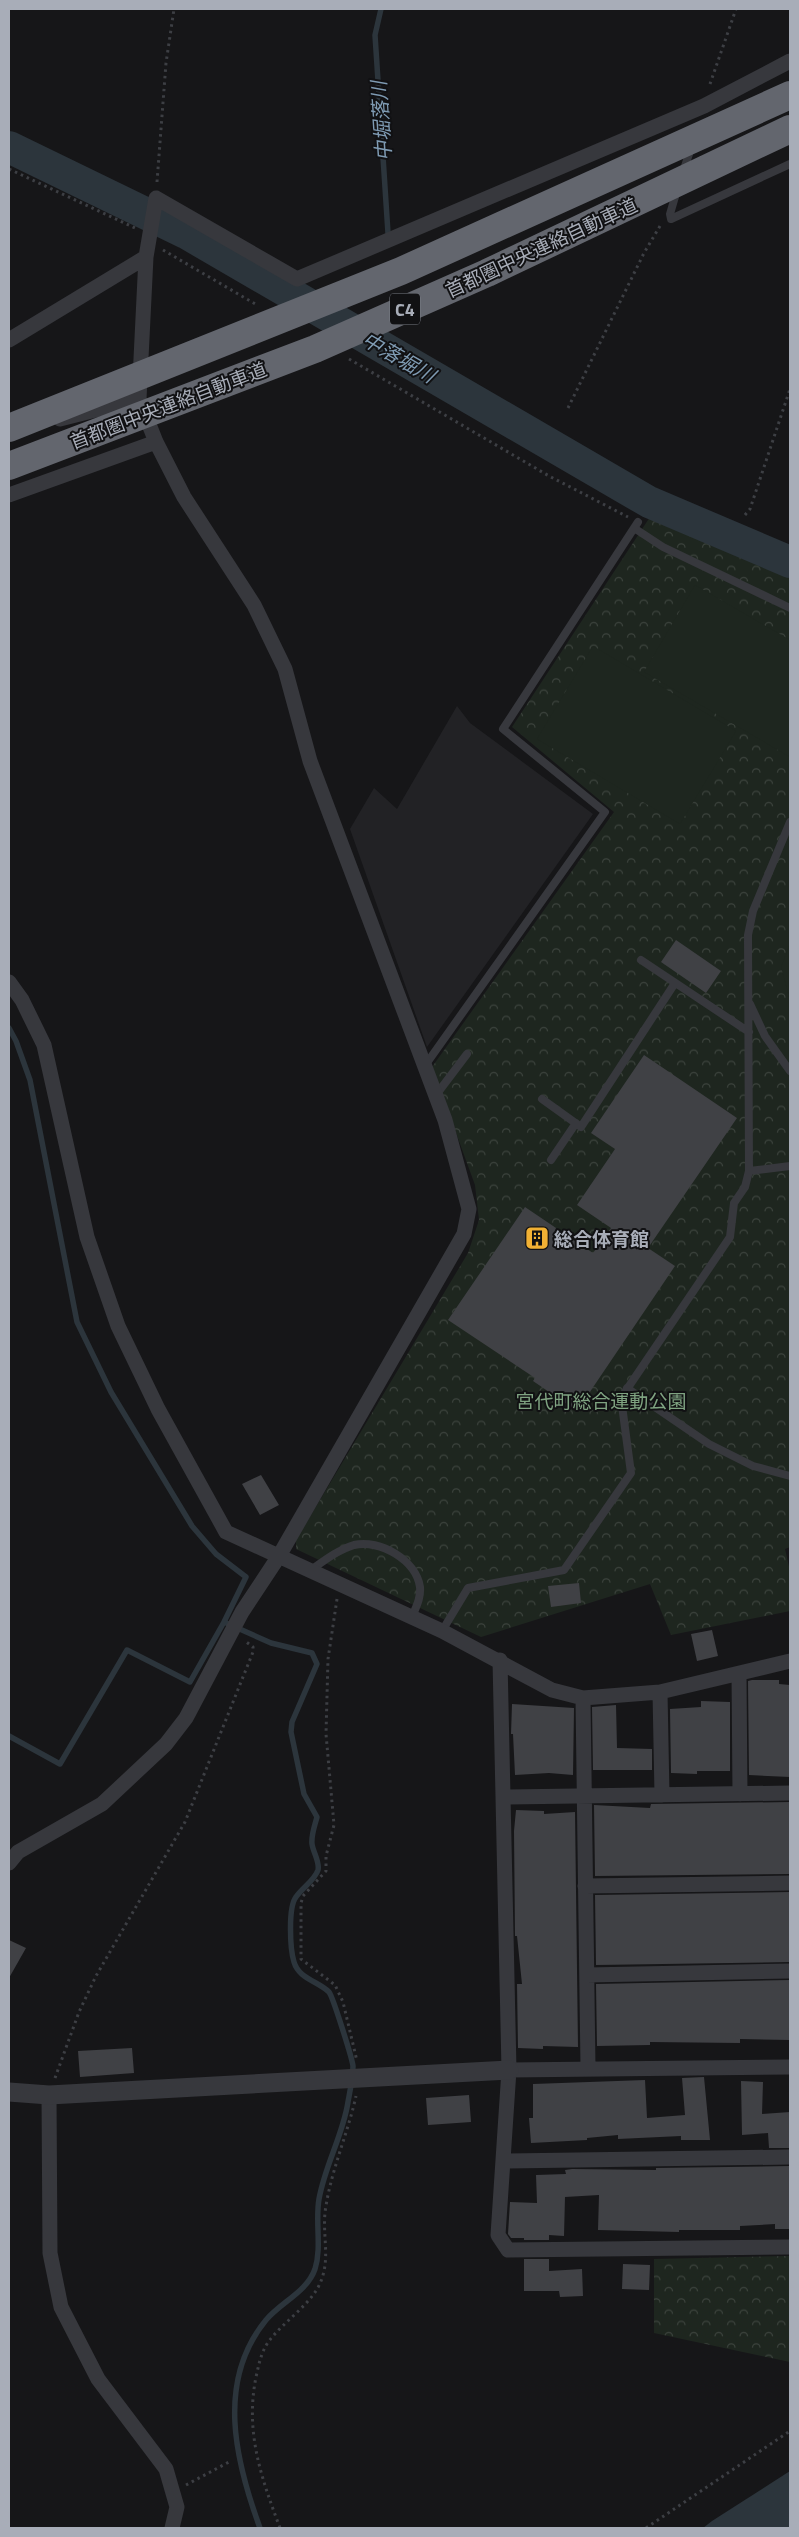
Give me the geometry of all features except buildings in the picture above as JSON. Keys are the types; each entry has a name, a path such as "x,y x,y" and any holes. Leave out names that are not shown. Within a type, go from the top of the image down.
{"highway":[{"name":"首都圏中央連絡自動車道","path":"9,428 401,271 790,95"},
{"name":"首都圏中央連絡自動車道","path":"9,466 315,349 487,273 790,129"}],"street":[{"path":"12,1855 102,1804 166,1744 186,1718 230,1635 279,1556 464,1234 468,1209 445,1120 310,761 285,669 254,605 184,497 156,442 139,400 148,245 156,198 297,278 703,110 790,62"},
{"path":"9,340 148,245"},
{"path":"9,432 139,400"},
{"path":"9,495 156,442"},
{"path":"9,982 22,1000 44,1045 87,1237 122,1335 158,1409 226,1532 442,1631 500,1660 552,1690 583,1698 660,1692 790,1661"},
{"path":"500,1660 509,2070 498,2235 508,2250 790,2247"},
{"path":"739,1674 740,1794"},
{"path":"660,1692 662,1795"},
{"path":"583,1698 588,2068"},
{"path":"503,1798 790,1793"},
{"path":"586,1886 790,1883"},
{"path":"586,1975 790,1971"},
{"path":"9,2092 49,2095 509,2070 790,2067"},
{"path":"49,2095 50,2253 61,2307 98,2379 166,2469 177,2507 172,2528"},
{"path":"503,2161 790,2157"}],"lane":[{"path":"698,124 670,214 671,219 790,164"},
{"path":"424,1068 605,812 503,729 636,525 663,547 790,608"},
{"path":"442,1631 468,1588 564,1570 631,1473 621,1398 730,1237 734,1203 746,1187 748,1171 748,935 753,910 790,822"},
{"path":"641,960 749,1032"},
{"path":"542,1099 581,1126 674,983"},
{"path":"748,1000 765,1036 790,1071"},
{"path":"435,1096 467,1054"},
{"path":"552,1160 576,1123"},
{"path":"748,1171 790,1166"},
{"path":"627,1388 709,1444 753,1466 790,1476"},
{"path":"311,1570 332,1554 356,1545 372,1545 388,1549 403,1559 420,1585 420,1598 412,1617"}],"path":[{"path":"156,198 166,63 174,9"},
{"path":"703,110 716,64 736,9"},
{"path":"9,169 261,307"},
{"path":"568,408 654,234 660,226 671,219"},
{"path":"344,356 636,525"},
{"path":"745,515 750,509 790,389"},
{"path":"49,2095 64,2048 96,1976 185,1822 253,1652 253,1647 249,1642 230,1635"},
{"path":"646,2528 790,2431"},
{"path":"172,2492 229,2462"}],"shaded area":[{"path":"457,706 470,723 593,814 427,1047 350,829 374,788 397,809"},
{"path":"790,2471 790,2528 703,2528 712,2521"}],"green space":[{"name":"宮代町総合運動公園","path":"650,517 790,578 790,1547 785,1549 790,1571 790,1611 671,1635 650,1584 481,1637 296,1549 296,1540 468,1253 479,1220 475,1185 432,1067 614,812 512,727"},
{"path":"695,585 790,640 790,757 644,672"},
{"path":"593,646 736,731 680,824 537,739"},
{"path":"790,944 790,1000 781,967"},
{"path":"790,2256 790,2362 654,2333 654,2259"}],"waterway":[{"name":"中堀落川","path":"381,9 375,35 388,233"},
{"name":"中落堀川","path":"9,147 186,233 649,502 790,562"},
{"path":"9,1028 16,1041 30,1080 77,1322 111,1392 192,1526 216,1554 246,1577 224,1622 271,1643 312,1653 317,1664 292,1722 291,1732 304,1794 317,1817 312,1841 318,1870 293,1902 290,1928 296,1968 304,1976 329,1992 346,2040 353,2070 346,2114 325,2174 319,2199 318,2252 315,2269 306,2284 266,2320 250,2344 240,2369 235,2421 238,2448 243,2475 260,2528"},
{"path":"9,1736 60,1764 127,1650 190,1682 224,1622"}],"place":[{"name":"総合体育館","path":"537,1238"}]}
